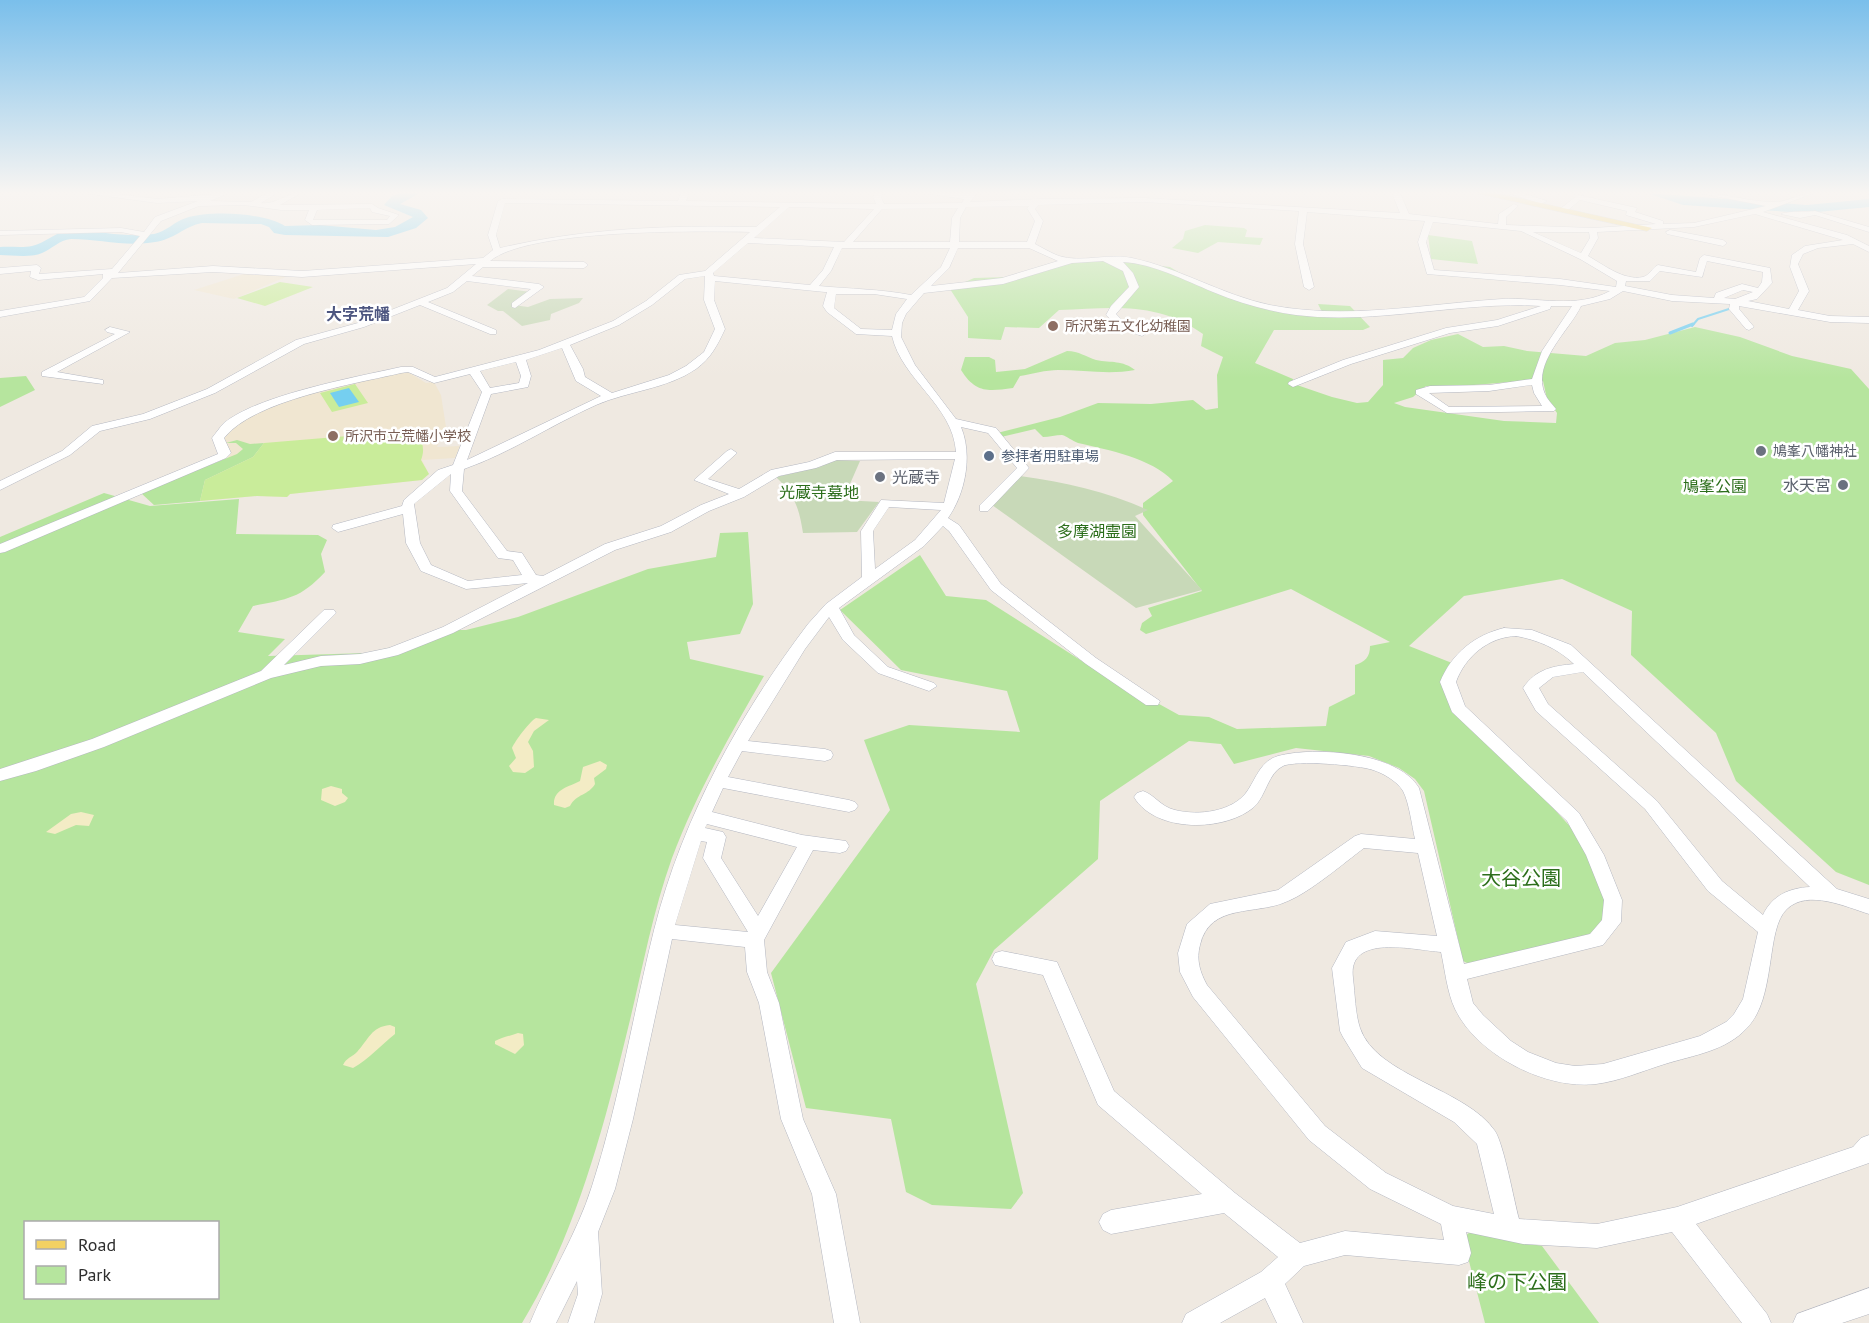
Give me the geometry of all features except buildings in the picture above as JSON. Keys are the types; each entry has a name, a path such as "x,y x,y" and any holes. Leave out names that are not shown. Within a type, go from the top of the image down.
{"street":[{"path":"2,316 87,299 127,255"},
{"path":"0,486 66,453 96,428 146,417 211,391 300,342 362,325 450,290 492,255"},
{"path":"726,255 710,276 709,300 720,326 719,334 708,354 697,365 673,377 609,396 487,457 436,476 408,503 413,543 426,568 466,585 554,578 610,547 666,530 705,508 740,494 775,473 812,465 835,456 961,455"},
{"path":"813,287 837,255"},
{"path":"543,1323 586,1231 613,1153 663,931 697,824 718,781 790,661 831,607 916,547 943,520 950,507 961,455 960,441 953,422 902,352 896,333 900,315 949,262 951,255"},
{"path":"1056,255 1072,261 1110,261 1124,266 1132,276 1134,287 1114,308 1111,315 1123,326 1142,333"},
{"path":"1301,255 1309,287"},
{"path":"1425,255 1430,272 1620,285 1672,298 1735,302 1841,321 1869,320"},
{"path":"1578,255 1620,285"},
{"path":"1792,312 1804,291 1794,264 1797,255"},
{"path":"0,549 222,456 225,453 218,438 228,423 309,391 401,370 409,369 434,380 520,358 624,319 682,277 710,276 832,291 919,294 1003,280 1072,261 1107,257 1130,259 1172,270 1256,304 1318,314 1432,310 1505,302 1571,303 1577,306 1541,358 1537,381 1539,393 1550,409 1447,410 1420,392 1430,389 1489,388 1537,381"},
{"path":"1293,384 1347,362 1449,330 1498,323 1540,308 1602,298 1620,285 1654,277 1658,268 1700,275 1704,258 1767,270 1767,284 1761,291 1754,297 1735,302"},
{"path":"55,275 46,286 106,276 213,269 302,274 482,263 584,265"},
{"path":"0,271 37,268 33,275 55,275 88,269 106,276"},
{"path":"467,278 539,287 515,305"},
{"path":"1719,301 1719,295 1742,287 1761,291"},
{"path":"832,291 828,306 830,310 859,332 896,333"},
{"path":"421,302 493,332"},
{"path":"1735,302 1734,309 1749,327"},
{"path":"99,382 46,374 125,332 110,330"},
{"path":"564,343 578,369 580,379 609,396"},
{"path":"487,392 524,385 526,376 520,358"},
{"path":"474,370 487,392"},
{"path":"487,392 458,467 456,491 464,505 503,555 517,556 537,579"},
{"path":"953,422 992,430 1023,468 984,508"},
{"path":"731,453 700,480 740,494"},
{"path":"869,579 867,531 885,503 950,507"},
{"path":"338,528 407,509"},
{"path":"943,520 954,528 996,587 1091,661 1152,701"},
{"path":"0,775 30,767 98,742 266,675 321,661 360,658 393,652 478,616 537,579"},
{"path":"831,607 848,637 883,670 928,686"},
{"path":"266,675 328,613"},
{"path":"1455,974 1596,940 1611,922 1613,900 1595,855 1573,817 1458,708 1448,682 1454,665 1488,636 1505,631 1539,636 1566,648 1830,894"},
{"path":"1587,667 1545,673 1535,679 1531,688 1535,697 1542,707 1651,805 1714,886 1768,930"},
{"path":"738,745 825,755"},
{"path":"1143,797 1166,814 1197,818 1228,813 1249,801 1270,767 1281,760 1297,757 1376,764 1397,775 1411,788 1464,1006 1478,1026 1501,1046 1545,1069 1594,1075 1716,1041 1737,1025 1748,1011 1755,995 1774,910 1782,902 1813,894 1830,894 1869,907"},
{"path":"718,781 849,806"},
{"path":"697,824 808,843 840,846"},
{"path":"697,824 717,837 712,858 756,936 757,972 770,1003 792,1119 824,1194 847,1323"},
{"path":"1426,847 1361,841 1283,896 1217,909 1194,929 1188,952 1190,972 1200,991 1317,1133 1378,1181 1451,1217 1510,1230 1597,1236 1677,1219 1862,1155 1869,1145"},
{"path":"756,936 808,843"},
{"path":"663,931 756,936"},
{"path":"1448,945 1375,939 1353,948 1342,968 1350,1031 1370,1061 1462,1115 1487,1138 1510,1230"},
{"path":"1002,959 1050,968 1106,1098 1227,1201 1297,1256"},
{"path":"1112,1222 1227,1201"},
{"path":"1195,1323 1270,1281 1297,1256 1345,1243 1460,1253 1451,1217"},
{"path":"1677,1219 1758,1323"},
{"path":"581,1323 590,1294 586,1231"},
{"path":"1270,1281 1290,1323"},
{"path":"1806,1323 1869,1301"}],"shaded area":[{"path":"244,274 288,276 234,299 194,290"},
{"name":"所沢市立荒幡小学校","path":"406,371 426,383 434,382 441,395 446,427 437,447 460,446 455,458 422,460 429,474 422,480 290,494 287,497 257,496 154,505 141,493 229,455 223,432 235,422 310,392"}],"green space":[{"path":"1430,255 1476,255 1478,264 1431,259"},
{"name":"鳩峯公園","path":"1109,260 1170,267 1208,290 1248,304 1324,316 1318,304 1350,306 1370,327 1363,330 1274,330 1255,363 1293,379 1294,384 1357,403 1368,402 1383,385 1383,360 1403,358 1413,348 1431,340 1458,334 1483,347 1504,346 1527,351 1586,356 1615,343 1645,340 1695,327 1740,337 1792,356 1851,369 1869,389 1869,885 1836,872 1736,781 1716,733 1631,655 1632,611 1562,579 1464,596 1409,646 1452,663 1445,691 1578,835 1605,894 1606,914 1600,926 1588,935 1471,965 1463,961 1424,791 1415,779 1399,768 1369,756 1296,748 1234,764 1221,744 1189,741 1100,801 1098,859 994,950 976,984 1023,1193 1011,1209 932,1205 906,1192 891,1119 806,1108 771,973 890,810 864,740 909,725 1020,732 1007,691 901,670 840,610 920,555 946,596 986,600 1085,663 1179,715 1209,717 1237,729 1326,726 1329,707 1355,694 1355,665 1366,658 1370,646 1390,642 1291,589 1146,634 1140,630 1142,623 1152,616 1148,608 1202,591 1143,515 1143,503 1173,481 1153,466 1141,461 1078,443 1062,435 1043,437 1035,429 1001,437 997,433 1060,417 1098,403 1151,404 1193,400 1206,410 1218,408 1217,375 1223,357 1201,346 1203,334 1186,323 1151,311 1134,309 1059,310 1039,328 1005,327 1001,340 968,338 968,317 950,289 974,278 1010,277 1044,265","holes":["1543,381 1547,399 1557,413 1556,423 1504,421 1405,407 1394,403 1413,397 1426,386 1449,387"]},
{"path":"280,282 313,287 265,306 237,298"},
{"path":"508,289 531,292 513,305 528,307 550,299 583,298 579,303 551,314 550,320 522,326 503,311 487,305"},
{"path":"1067,351 1096,360 1121,363 1135,370 1049,371 1020,376 1013,388 990,390 972,383 961,370 965,357 989,357 995,360 996,372 1025,369"},
{"path":"26,376 35,390 0,407 0,378"},
{"path":"355,384 368,403 332,412 320,393"},
{"path":"408,431 417,433 422,443 421,460 429,474 422,480 290,494 287,497 257,496 200,501 205,480 253,457 264,443"},
{"path":"237,440 250,444 264,443 253,457 205,480 200,501 154,505 141,493 237,454 243,449 236,443 226,443"},
{"name":"光蔵寺墓地","path":"833,460 860,461 843,500 879,502 857,532 803,533 795,502 776,477 820,467"},
{"name":"多摩湖霊園","path":"1020,476 1085,488 1148,510 1135,516 1202,590 1136,608 992,505"},
{"path":"104,493 150,506 239,499 236,534 318,535 327,540 321,554 325,572 300,593 275,602 253,606 238,632 285,639 268,656 367,653 423,640 448,630 466,630 518,617 648,569 716,557 720,533 748,532 753,604 740,634 687,642 690,659 764,676 703,788 672,858 654,918 610,1098 587,1176 559,1252 522,1323 0,1323 0,537"},
{"name":"峰の下公園","path":"1470,1232 1542,1246 1599,1323 1485,1323 1463,1238"}],"sand":[{"path":"536,718 549,720 534,731 528,742 533,751 534,767 525,773 513,772 509,766 516,758 512,748"},
{"path":"600,761 607,765 606,769 594,778 595,784 592,788 570,806 565,808 554,805 559,792 580,781 583,767"},
{"path":"331,786 342,789 342,793 348,798 345,802 335,806 321,800 322,789"},
{"path":"81,812 94,815 89,826 76,825 55,834 46,832 71,814"},
{"path":"390,1025 395,1027 395,1034 370,1056 353,1068 343,1065 374,1031"},
{"path":"518,1033 523,1034 524,1045 515,1054 495,1044 495,1041 501,1038"}],"water":[{"path":"349,388 359,402 339,407 330,393"}],"waterway":[{"path":"1692,326 1698,319 1732,308"},
{"path":"1670,333 1693,324"}],"place":[{"name":"所沢第五文化幼稚園","path":"1053,326"},
{"name":"所沢市立荒幡小学校","path":"333,436"},
{"name":"鳩峯八幡神社","path":"1761,451"},
{"name":"参拝者用駐車場","path":"989,456"},
{"name":"光蔵寺","path":"880,477"},
{"name":"水天宮","path":"1843,485"}],"district":[{"name":"大字荒幡","path":"358,314"}],"park label":[{"name":"大谷公園","path":"1521,878"}]}
